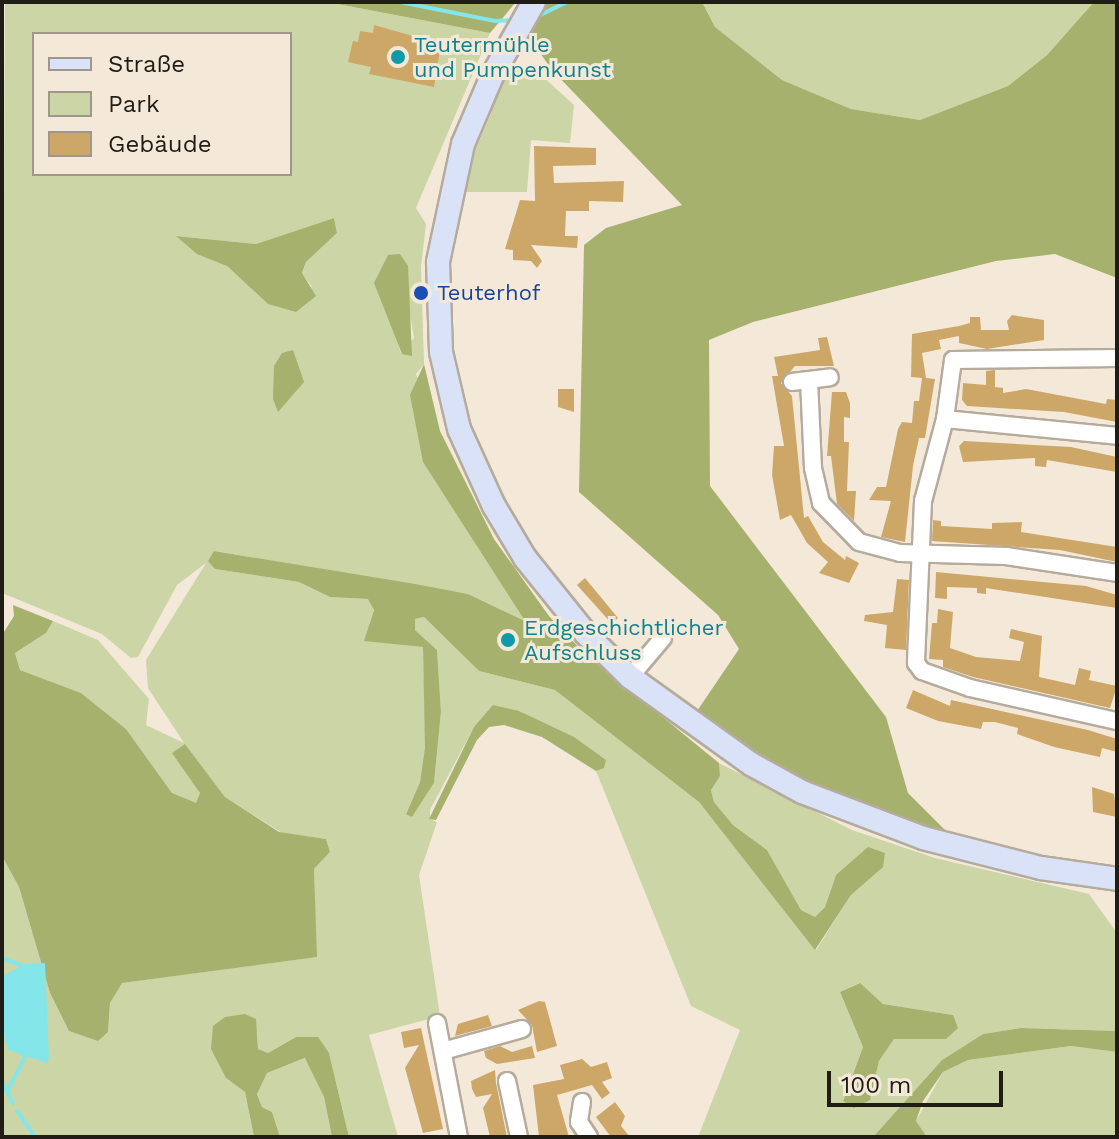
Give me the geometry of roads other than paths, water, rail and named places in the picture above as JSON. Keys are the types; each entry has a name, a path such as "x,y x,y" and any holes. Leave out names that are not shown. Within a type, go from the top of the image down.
{"main road":[{"path":"532,6 507,47 453,174 438,262 441,352 459,429 494,506 554,596 630,677 713,742 802,792 865,818 990,857 1117,879"}],"street":[{"path":"1117,358 953,360 945,419 923,501 924,554 916,663 922,671 970,688 1117,721"},
{"path":"792,382 830,377"},
{"path":"809,380 813,468 829,516 859,542 880,551 1022,558 1117,573"},
{"path":"945,419 1117,436"},
{"path":"630,677 663,638"},
{"path":"437,1023 459,1137"},
{"path":"443,1051 522,1029"},
{"path":"507,1081 519,1137"},
{"path":"582,1102 579,1122 589,1137"}],"water":[{"path":"45,963 47,1063 8,1050 2,1028 2,977 24,964"}],"waterway":[{"path":"400,2 495,21 515,20"},
{"path":"532,19 567,2"},
{"path":"2,958 24,966"},
{"path":"13,1103 7,1092 26,1055"},
{"path":"2,1082 7,1092"},
{"path":"17,1111 35,1137"}],"place":[{"name":"Teutermühle und Pumpenkunst","path":"398,57"},
{"name":"Teuterhof","path":"421,293"},
{"name":"Erdgeschichtlicher Aufschluss","path":"508,640"}]}
